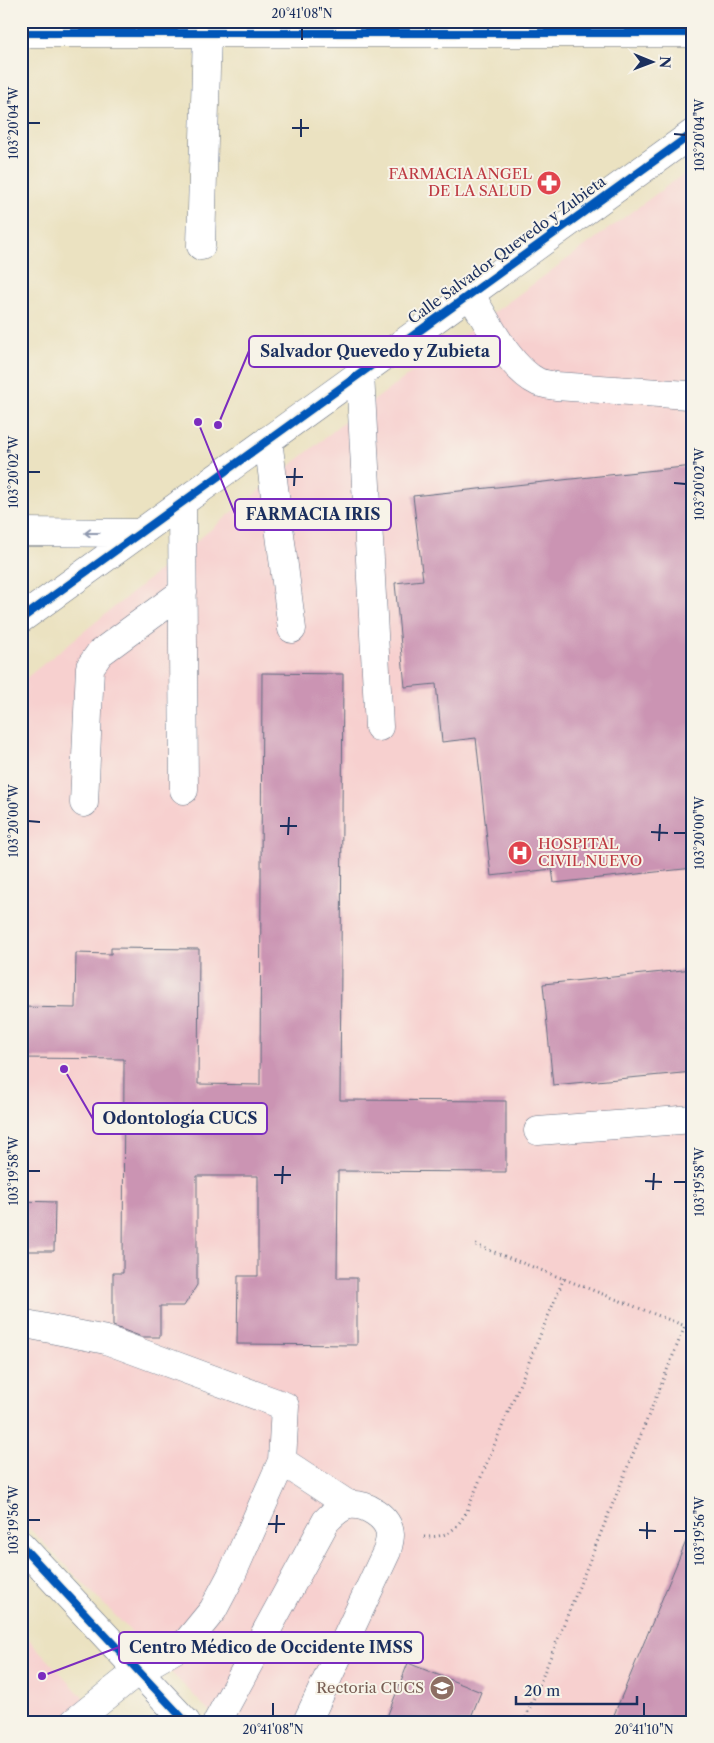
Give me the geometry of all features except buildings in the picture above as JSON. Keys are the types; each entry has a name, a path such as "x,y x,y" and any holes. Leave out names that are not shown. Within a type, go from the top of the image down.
{"street":[{"path":"21,33 693,33"},
{"path":"202,246 207,33"},
{"name":"Calle Salvador Quevedo y Zubieta","path":"21,619 693,133"},
{"path":"470,294 511,360 523,373 538,382 556,386 688,395"},
{"path":"360,374 379,726"},
{"path":"268,440 292,629"},
{"path":"182,502 184,790"},
{"path":"21,532 140,532"},
{"path":"84,803 90,667 100,652 183,592"},
{"path":"538,1131 693,1119"},
{"path":"21,1323 106,1340 285,1406 282,1461 232,1574 213,1610 186,1643 138,1670 74,1722"},
{"path":"282,1461 349,1505 371,1510 384,1520 390,1535 387,1551 307,1722"},
{"path":"216,1722 326,1521 336,1510 349,1505"},
{"path":"21,1545 186,1722"}],"path":[{"path":"476,1245 693,1329"},
{"path":"390,1535 427,1537 445,1535 456,1528 466,1513 564,1278"},
{"path":"524,1722 686,1326"}],"shaded area":[{"path":"693,167 693,1722 220,1722 21,1520 21,682 347,420"},
{"path":"21,1631 106,1722 21,1722"}],"cycle path":[{"path":"21,33 693,33"},
{"path":"21,619 693,133"},
{"path":"21,1545 186,1722"}],"place":[{"name":"FARMACIA ANGEL DE LA SALUD","path":"549,183"},
{"name":"FARMACIA IRIS","path":"198,422"},
{"name":"Salvador Quevedo y Zubieta","path":"218,425"},
{"name":"HOSPITAL CIVIL NUEVO","path":"520,853"},
{"name":"Odontología CUCS","path":"64,1069"},
{"name":"Centro Médico de Occidente IMSS","path":"42,1676"},
{"name":"Rectoria CUCS","path":"442,1688"}]}
